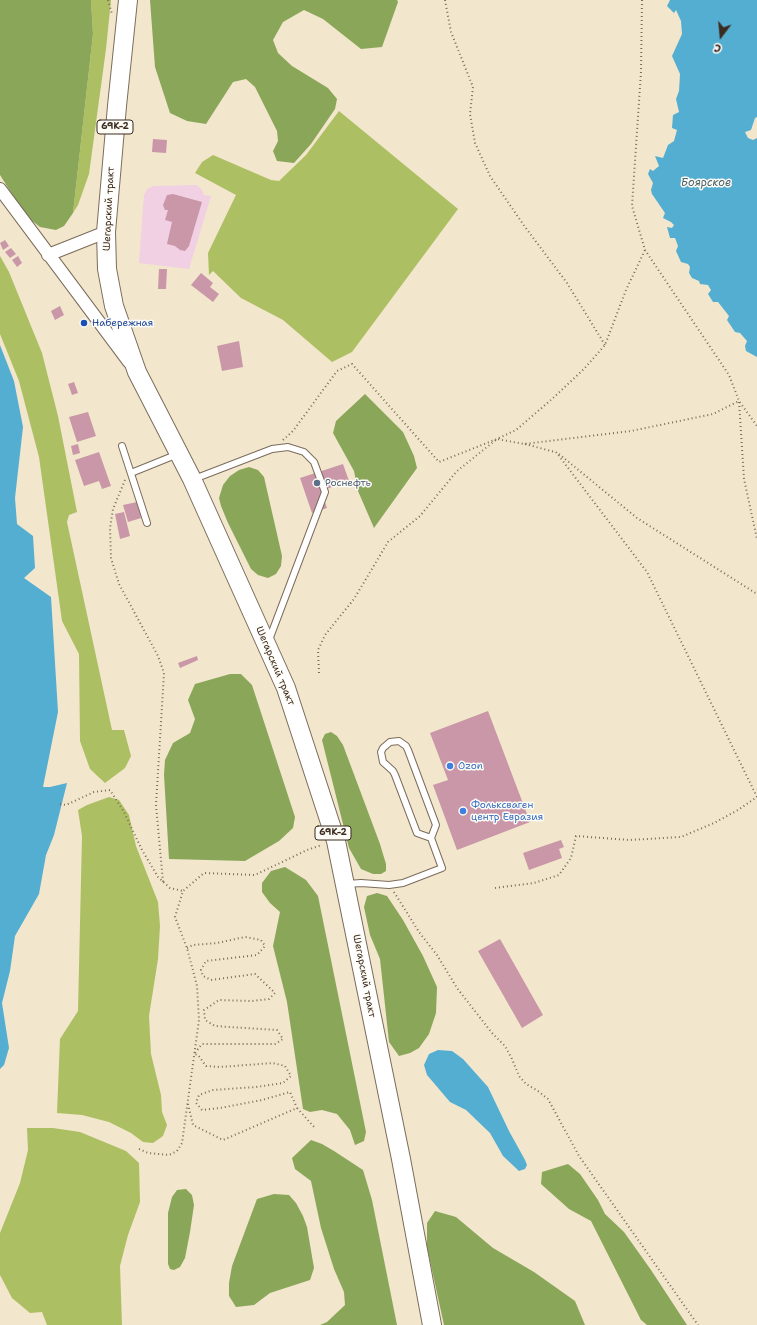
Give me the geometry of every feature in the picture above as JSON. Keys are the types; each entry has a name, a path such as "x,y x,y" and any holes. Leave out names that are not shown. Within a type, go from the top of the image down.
{"main road":[{"path":"119,19 121,0"},
{"name":"Шегарский тракт","path":"128,0 119,19 106,232 106,257 110,288 123,336 137,372 192,479 286,688 336,841 401,1159 432,1325"}],"street":[{"path":"0,190 137,372"},
{"path":"48,255 106,232"}],"lane":[{"path":"122,446 147,523"},
{"path":"192,479 272,449 288,447 304,452 314,462 325,492 267,645"},
{"path":"131,473 180,454"},
{"path":"346,884 361,883 389,885 403,883 442,868 431,838 436,826 408,750 406,746 399,742 390,742 381,752 383,762 395,774 417,832 431,838"}],"path":[{"path":"108,0 119,19"},
{"path":"445,0 451,32 473,87 470,114 475,143 490,176 525,227 567,283 605,345"},
{"path":"642,0 641,72 632,206 645,250 729,375 739,401 757,426"},
{"path":"272,449 293,431 337,372 352,364 439,462 516,430 584,369 605,345 626,290 645,250"},
{"path":"524,444 631,431 714,414 739,401"},
{"path":"739,401 744,479 757,539"},
{"path":"319,673 318,650 325,635 354,599 388,542 420,516 457,471 497,439 556,452 637,518 757,594"},
{"path":"495,888 534,883 559,875 571,858 576,836 629,840 681,837 714,824 757,797 730,739 647,572 556,452"},
{"path":"131,473 124,482 113,509 110,528 111,558 119,584 158,656 164,673 156,805 163,882"},
{"path":"60,804 66,805 94,792 110,790 124,812 142,850 158,877 170,888 183,891"},
{"path":"139,1149 148,1153 169,1155 177,1151 182,1143 198,1020 197,986 187,948 175,917 183,891 204,873 255,875 307,850 336,841"},
{"path":"389,885 419,932 437,955 457,988 492,1033 505,1046 519,1076 526,1084 548,1099 579,1156 698,1325"},
{"path":"187,948 193,945 217,943 245,937 261,940 265,946 257,955 206,961 201,970 203,976 211,980 255,974 275,993 268,999 252,1001 219,1000 204,1010 205,1020 215,1026 277,1030 283,1039 276,1044 202,1044 194,1054"},
{"path":"194,1054 198,1055 206,1066 220,1067 273,1063 285,1066 291,1076 283,1082 256,1087 213,1090 199,1095 196,1103 202,1110 262,1100 290,1092 297,1108 315,1128"},
{"path":"187,1102 193,1125 223,1140 297,1108"}],"shaded area":[{"path":"197,185 202,190 204,195 211,196 189,269 139,263 144,195 147,189 153,186"}],"green space":[{"path":"0,0 91,0 93,34 73,213 64,226 56,230 40,227 26,216 0,175"},
{"path":"91,0 111,0 89,174 78,205 73,213 93,34"},
{"path":"150,0 397,0 398,2 382,47 361,49 323,19 304,10 283,22 273,40 278,53 292,66 328,88 337,99 335,109 311,144 294,163 277,161 273,151 278,141 277,131 255,87 246,79 233,82 206,124 187,121 170,113 155,67"},
{"path":"339,111 458,209 352,352 332,362 283,320 241,298 213,271 209,275 208,253 236,195 195,173 202,162 213,155 271,180 279,181 306,155"},
{"path":"0,256 9,272 42,353 58,416 77,512 69,515 67,522 112,730 124,730 131,756 125,768 105,783 90,769 80,741 79,654 62,621 39,457 19,381 0,334"},
{"path":"365,394 403,432 414,456 417,468 374,528 358,491 354,471 333,433 336,421"},
{"path":"249,467 258,470 264,477 282,556 281,566 276,574 268,578 258,575 251,569 228,523 219,498 223,485 230,476 239,470"},
{"path":"230,674 241,674 252,685 295,817 293,828 279,841 245,861 169,859 164,775 165,760 173,743 190,733 195,719 188,700 195,684"},
{"path":"331,732 337,736 343,745 380,844 386,864 386,871 381,874 373,874 361,869 349,848 322,740 325,734"},
{"path":"109,797 119,800 129,815 136,846 158,902 160,926 158,959 149,1016 151,1054 161,1095 162,1112 167,1125 163,1136 153,1143 143,1142 131,1133 109,1122 82,1115 57,1113 60,1039 78,1011 82,836 78,810"},
{"path":"285,867 306,880 318,896 366,1132 364,1141 355,1145 350,1130 337,1114 322,1110 310,1112 303,1109 287,1002 273,946 280,912 270,903 262,892 262,883 271,871"},
{"path":"377,893 387,896 403,920 423,956 437,987 436,1013 429,1034 419,1048 410,1053 399,1056 389,1042 380,959 370,935 364,907 367,896"},
{"path":"27,1128 53,1128 80,1132 126,1151 139,1163 140,1202 128,1235 120,1266 122,1325 47,1325 42,1312 30,1313 12,1298 0,1275 0,1233 20,1183 28,1150"},
{"path":"311,1140 322,1144 363,1170 372,1200 397,1325 320,1325 327,1322 345,1305 344,1292 334,1269 321,1228 311,1181 295,1169 292,1158"},
{"path":"568,1164 580,1174 598,1200 605,1214 624,1232 687,1325 647,1325 641,1320 591,1221 569,1209 541,1184 542,1172"},
{"path":"186,1189 192,1195 194,1205 190,1232 185,1258 180,1267 174,1270 170,1269 168,1264 168,1213 172,1197 177,1190"},
{"path":"274,1194 289,1195 296,1203 303,1216 307,1227 314,1268 310,1280 270,1293 254,1305 236,1307 229,1296 229,1283 232,1266 257,1199"},
{"path":"435,1211 456,1217 493,1248 534,1272 575,1301 585,1325 444,1325 427,1247 427,1223"}],"water":[{"name":"Боярское","path":"670,0 757,0 757,117 755,118 751,130 745,132 748,138 753,140 757,138 757,357 746,351 745,346 747,341 740,333 735,332 727,320 729,316 718,302 713,302 708,294 711,290 708,285 700,284 699,281 692,278 689,273 690,267 688,264 681,262 676,251 678,246 675,238 670,238 667,227 672,228 674,225 663,218 665,213 652,194 651,190 653,183 648,174 650,169 653,171 659,166 655,156 663,158 668,145 674,141 677,130 672,128 673,115 679,112 676,99 679,91 680,74 672,56 682,34 681,21 676,10 674,13 667,6"},
{"path":"0,345 14,381 23,427 15,498 17,524 33,536 35,568 24,578 51,597 58,712 43,787 67,783 54,835 46,855 39,894 15,936 10,971 2,1003 9,1048 4,1065 0,1069"},
{"path":"438,1050 452,1051 463,1059 488,1087 525,1160 527,1165 525,1169 519,1171 503,1156 490,1133 466,1110 450,1102 427,1075 424,1065 429,1054"}],"building":[{"path":"153,139 167,140 166,153 152,152"},
{"path":"173,194 202,202 189,246 185,251 167,244 172,222 165,220 168,210 165,210 163,205 167,195"},
{"path":"5,240 9,246 3,250 0,243"},
{"path":"11,248 16,254 10,258 5,252"},
{"path":"18,256 22,263 17,267 12,260"},
{"path":"159,269 167,269 166,289 158,289"},
{"path":"201,273 213,283 210,287 219,294 213,302 191,285"},
{"path":"60,306 64,315 55,320 51,311"},
{"path":"239,341 243,367 222,371 217,346"},
{"path":"74,382 78,393 72,395 68,384"},
{"path":"88,412 96,436 77,442 69,417"},
{"path":"78,444 80,453 73,455 71,446"},
{"path":"99,452 111,486 102,489 99,481 84,486 75,460"},
{"path":"343,464 349,481 321,491 327,508 312,513 300,478"},
{"path":"137,502 141,518 128,522 123,505"},
{"path":"124,512 130,536 120,539 115,514"},
{"path":"197,656 198,660 180,668 178,663"},
{"path":"488,711 530,822 457,850 433,785 448,780 430,733"},
{"path":"561,840 564,847 559,849 562,858 529,870 523,853"},
{"path":"500,939 543,1015 522,1028 478,951"}],"place":[{"name":"Набережная","path":"84,323"},
{"name":"Роснефть","path":"317,483"},
{"name":"Ozon","path":"450,766"},
{"name":"Фольксваген центр Евразия","path":"463,811"}]}
